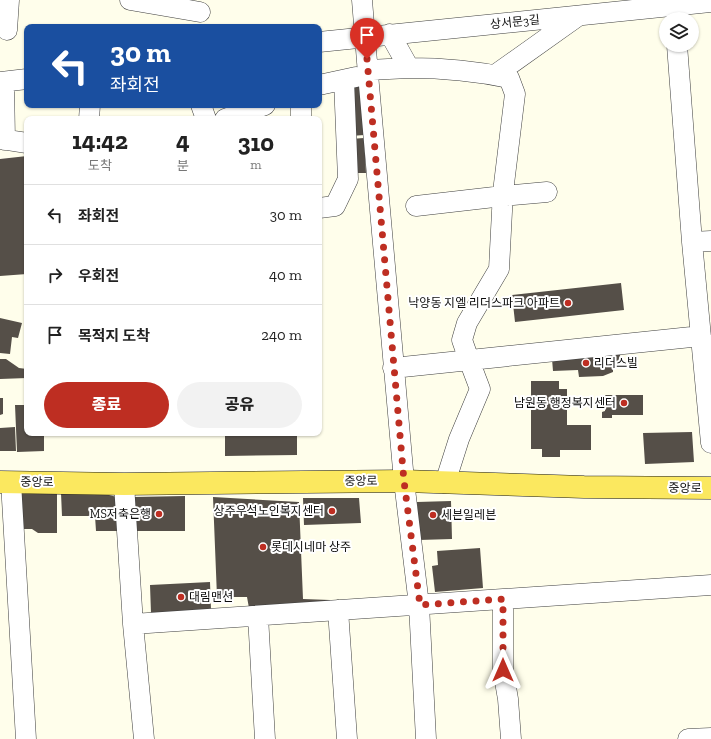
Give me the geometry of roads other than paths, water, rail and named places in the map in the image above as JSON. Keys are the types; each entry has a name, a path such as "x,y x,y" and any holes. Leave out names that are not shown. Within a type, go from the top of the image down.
{"main road":[{"name":"중앙로","path":"5,482 124,484 404,481 584,487 711,488"}],"street":[{"path":"7,30 9,0"},
{"path":"130,0 201,13"},
{"name":"상서문3길","path":"322,42 579,15 674,8 711,2"},
{"path":"361,4 404,481 420,605 426,739"},
{"path":"495,75 579,15"},
{"path":"390,34 409,68"},
{"path":"678,52 702,241 701,336 711,442"},
{"path":"322,84 344,80 368,72 409,68 435,68 509,78 515,94 503,196 499,269 468,323 462,340 480,389 459,439 446,483"},
{"path":"24,79 2,82 2,139 24,143"},
{"path":"322,208 335,206 348,179 344,80"},
{"path":"234,116 256,108"},
{"path":"416,206 547,192"},
{"path":"393,368 701,336"},
{"name":"중앙로","path":"5,482 26,739"},
{"path":"124,484 133,624 144,739"},
{"path":"133,624 711,585"},
{"path":"503,599 503,670 508,699 512,739"},
{"path":"338,610 347,739"},
{"path":"258,616 265,739"},
{"path":"688,739 711,738"}],"place":[{"name":"낙양동 지엘 리더스파크 아파트","path":"568,303"},
{"name":"리더스빌","path":"586,363"},
{"name":"남원동 행정복지센터","path":"624,403"},
{"name":"상주우석노인복지센터","path":"332,511"},
{"name":"MS저축은행","path":"159,514"},
{"name":"세븐일레븐","path":"433,515"},
{"name":"롯데시네마 상주","path":"263,547"},
{"name":"대림맨션","path":"181,597"}]}
